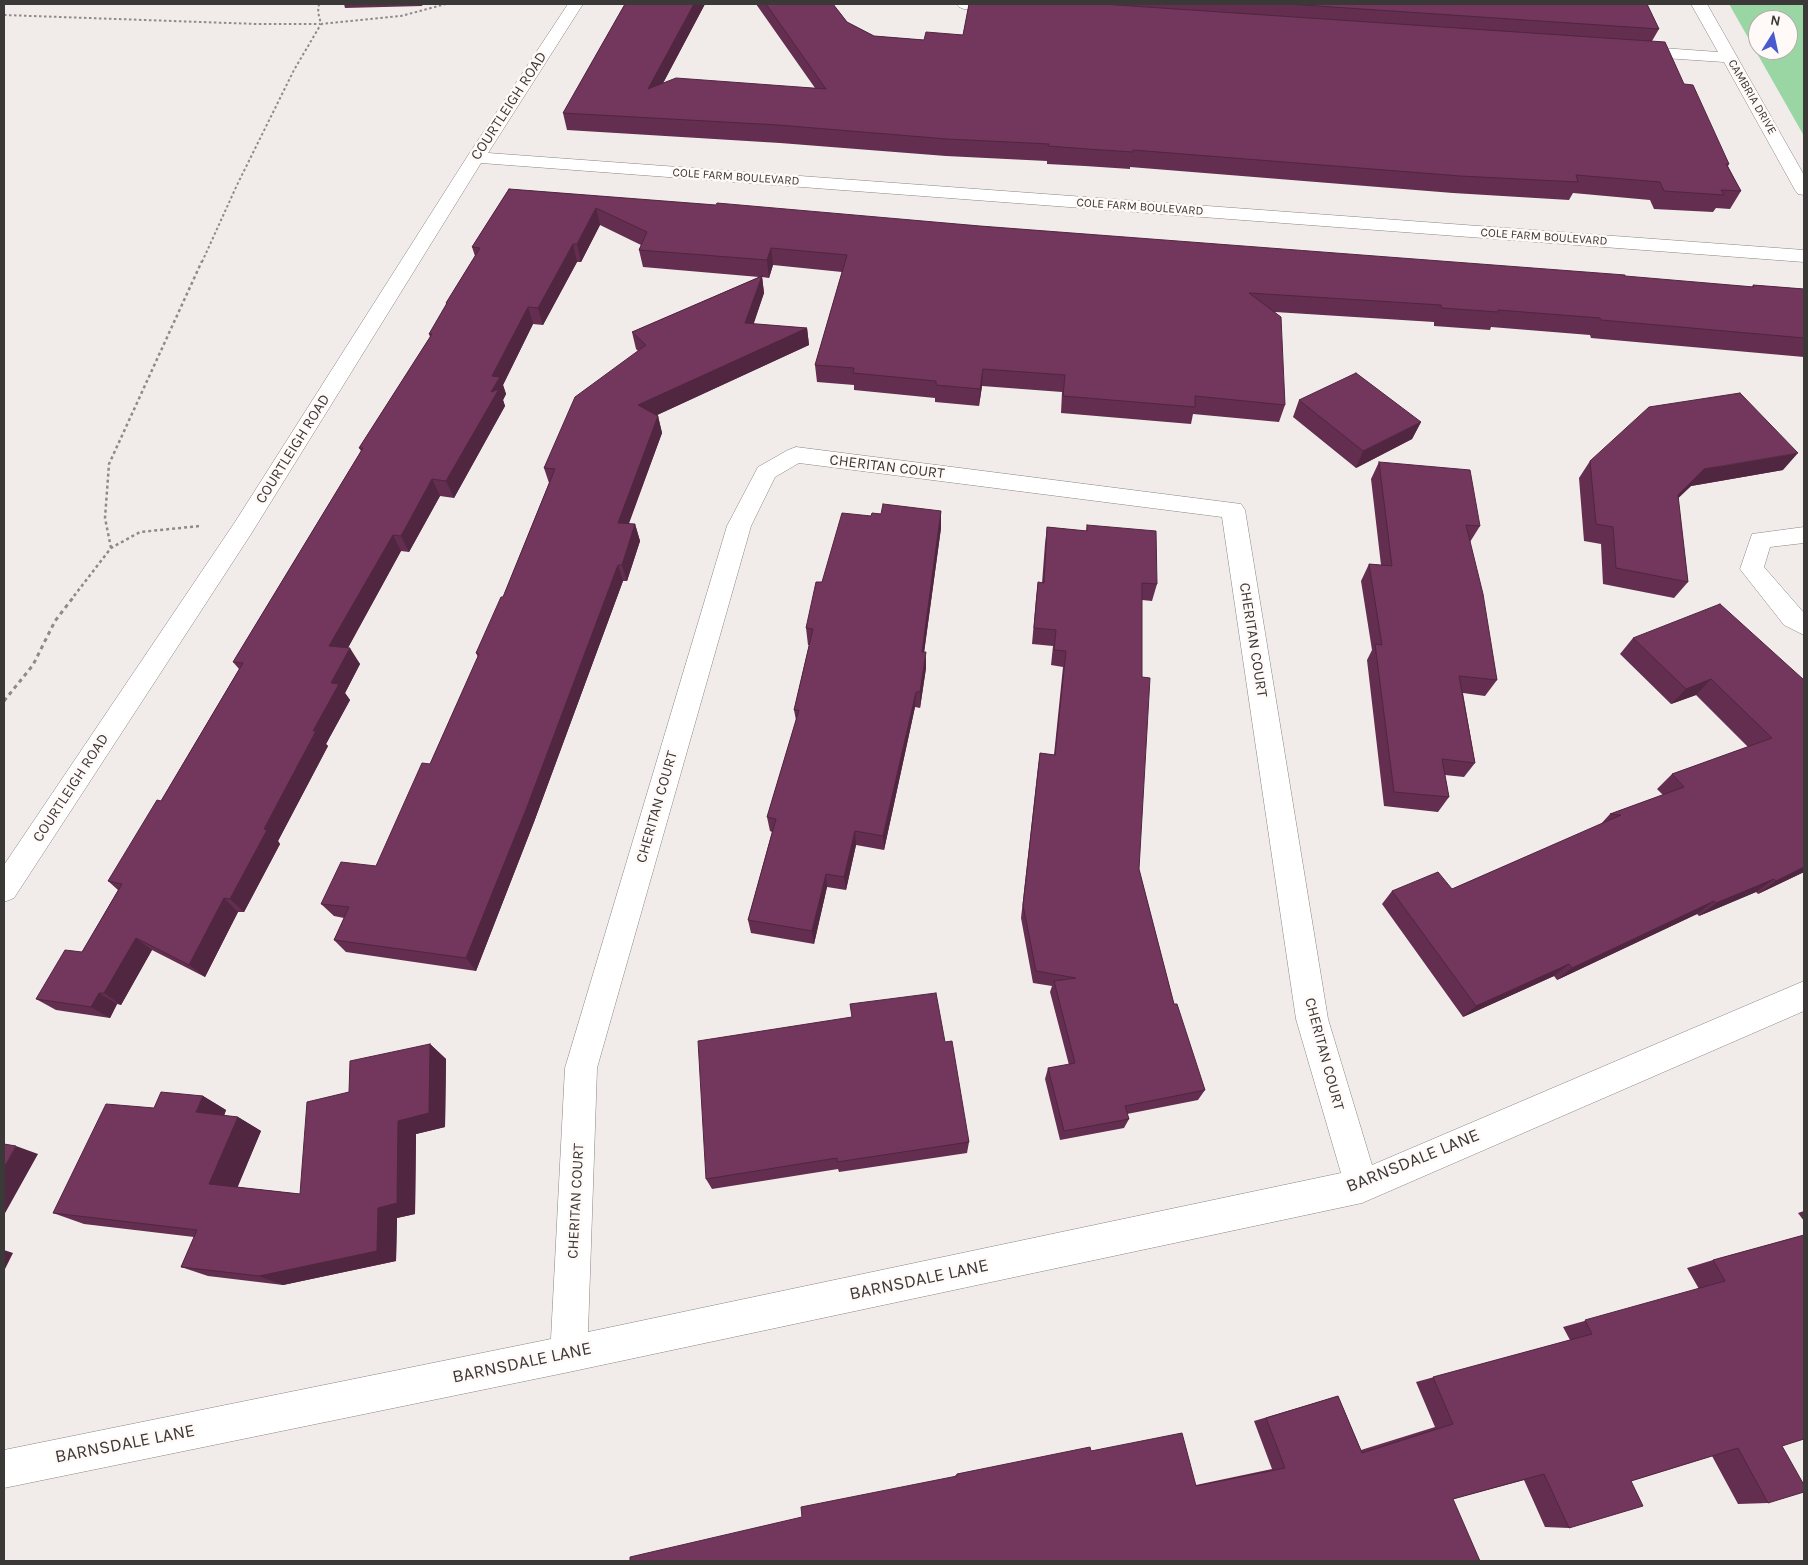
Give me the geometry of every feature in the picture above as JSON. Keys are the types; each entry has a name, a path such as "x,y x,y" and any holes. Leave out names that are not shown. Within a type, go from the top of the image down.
{"street":[{"name":"COURTLEIGH ROAD","path":"4,889 243,528 476,157 575,4"},
{"path":"964,4 1024,8"},
{"name":"CAMBRIA DRIVE","path":"1699,4 1804,190"},
{"path":"1620,50 1730,58"},
{"name":"COLE FARM BOULEVARD","path":"476,157 1804,256"},
{"name":"CHERITAN COURT","path":"569,1354 581,1068 738,526 766,472 796,455 1233,510 1312,1019 1362,1186"},
{"path":"1804,535 1760,540 1752,569 1793,618 1804,625"},
{"name":"BARNSDALE LANE","path":"4,1469 569,1354 1362,1186 1804,996"}],"path":[{"path":"111,548 105,518 109,464 237,185 294,70 321,24 318,12 319,4"},
{"path":"4,15 256,24 321,24 401,16 446,4"},
{"path":"4,701 33,665 55,621 111,548 140,532 188,526 243,528"}],"green space":[{"path":"1729,4 1804,4 1804,136 1761,60 1798,60 1798,10 1748,10 1748,37"}],"building":[{"path":"625,4 694,4 648,89 676,78 826,89 766,4 833,4 847,22 874,36 924,40 926,32 963,35 969,4 1102,4 1665,42 1684,84 1693,85 1729,164 1726,164 1741,191 1721,190 1724,195 1664,191 1660,182 1576,175 1578,182 1460,176 1133,150 1133,152 1048,146 1049,144 947,139 778,125 563,113"},
{"path":"1288,4 1647,4 1659,29"},
{"path":"509,189 716,205 717,203 980,226 1625,275 1754,287 1753,285 1804,289 1804,338 1601,320 1600,318 1498,310 1498,312 1442,308 1441,305 1249,293 1281,317 1285,405 1195,396 1195,407 1063,396 1065,375 983,369 980,389 936,385 936,381 853,373 854,368 815,365 847,255 771,248 767,260 639,250 647,232 596,208 577,244 573,244 538,308 528,307 492,376 500,377 491,392 499,389 446,481 432,479 401,536 393,535 329,646 350,648 331,683 339,684 313,731 316,731 264,829 267,830 230,899 224,898 189,965 136,938 104,993 99,993 91,1007 36,999 65,950 82,952 122,884 108,881 157,800 161,801 243,663 233,662 363,448 359,448 432,334 429,334 480,248 472,247"},
{"path":"762,276 745,323 807,328 638,405 658,416 618,523 635,524 622,565 618,565 527,807 466,958 334,940 349,907 321,904 341,862 376,866 422,763 430,764 479,654 476,653 501,597 503,597 555,469 544,468 575,397 646,345 632,332"},
{"path":"1356,373 1421,422 1363,451 1299,400"},
{"path":"1740,393 1798,453 1704,469 1678,495 1688,582 1616,568 1613,527 1596,524 1590,461 1649,407"},
{"path":"1379,462 1470,470 1480,526 1466,525 1483,594 1497,680 1459,676 1475,763 1442,759 1449,797 1394,792 1375,644 1382,645 1369,564 1392,566"},
{"path":"883,504 941,511 922,652 926,652 920,692 916,692 883,836 855,831 844,877 826,874 812,931 748,920 776,819 767,817 799,710 794,710 813,629 806,628 816,582 822,582 842,513 871,516 872,513 881,514"},
{"path":"1087,525 1156,531 1157,584 1142,583 1142,677 1150,678 1139,869 1174,1004 1177,1004 1205,1090 1125,1106 1129,1119 1064,1131 1048,1068 1075,1063 1054,981 1076,978 1036,971 1023,905 1040,753 1055,755 1066,651 1054,650 1056,630 1034,628 1038,582 1044,583 1047,527 1087,531"},
{"path":"1720,604 1804,680 1804,867 1776,881 1774,879 1716,903 1714,901 1572,968 1569,964 1476,1006 1392,891 1438,872 1452,889 1621,815 1610,814 1684,787 1672,774 1772,738 1711,679 1686,689 1633,638"},
{"path":"936,993 945,1042 952,1041 969,1142 837,1162 837,1158 706,1179 698,1041 852,1017 850,1004"},
{"path":"430,1044 429,1113 398,1121 397,1203 378,1208 377,1251 259,1276 181,1267 197,1230 53,1213 106,1104 154,1108 161,1092 203,1096 196,1112 238,1117 209,1184 300,1194 307,1102 349,1092 350,1061"},
{"path":"4,1144 16,1146 4,1167"},
{"path":"1804,1235 1804,1439 1782,1446 1804,1485 1804,1492 1768,1503 1738,1448 1631,1481 1643,1506 1569,1528 1544,1474 1453,1499 1480,1561 630,1561 630,1557 802,1517 801,1507 1090,1447 1091,1451 1182,1433 1196,1486 1285,1468 1266,1418 1338,1396 1362,1453 1453,1424 1433,1377 1592,1334 1585,1320 1725,1281 1713,1260"}]}
